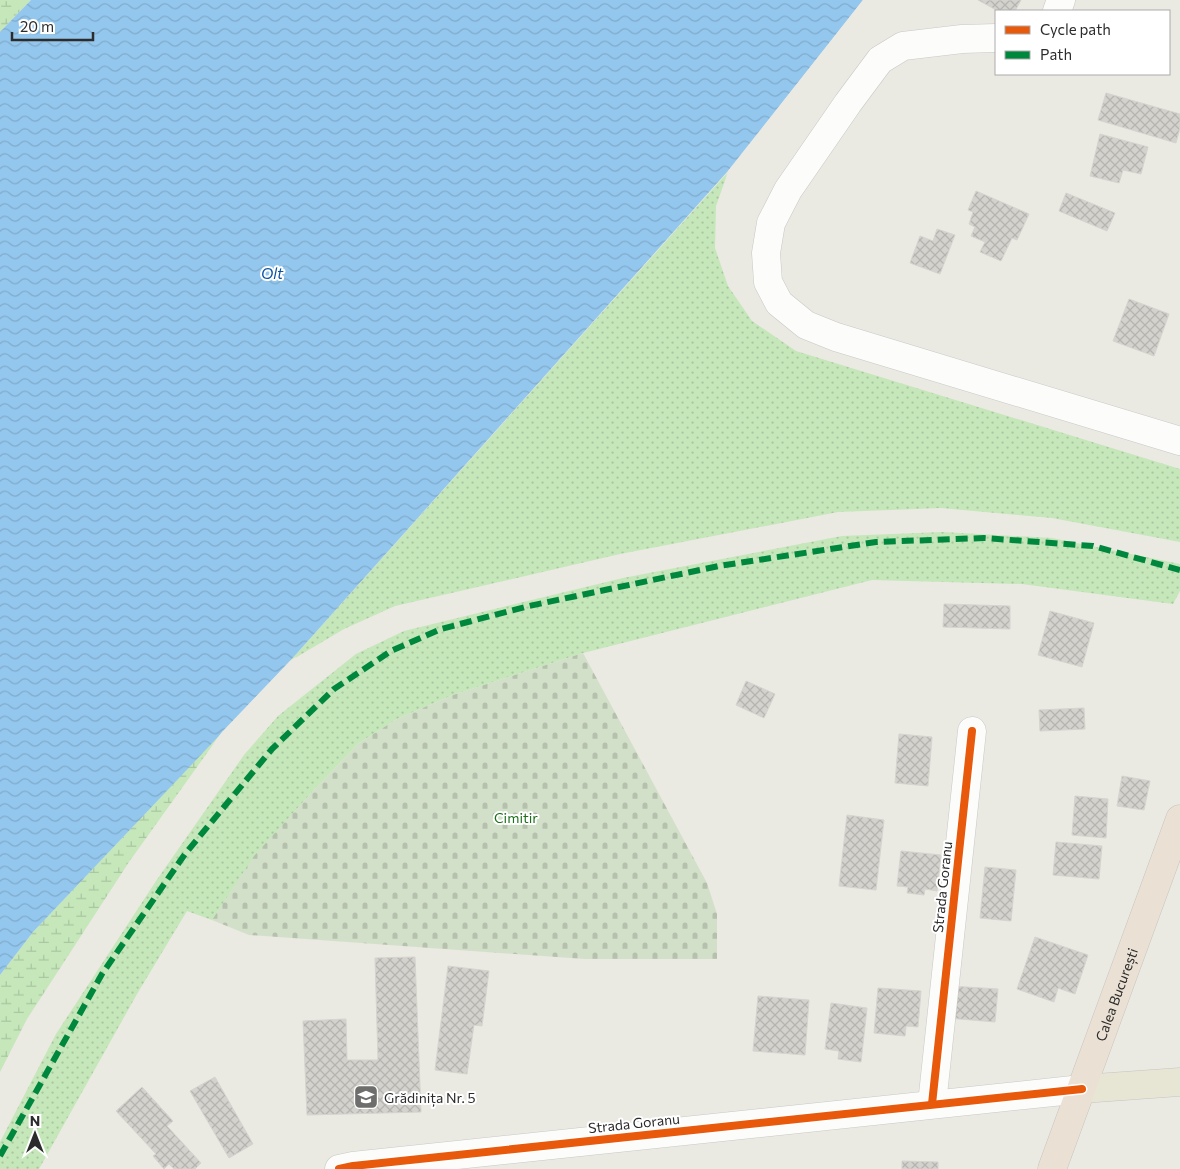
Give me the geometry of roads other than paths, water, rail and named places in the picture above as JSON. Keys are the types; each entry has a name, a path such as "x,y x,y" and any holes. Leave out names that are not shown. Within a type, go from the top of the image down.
{"highway":[{"name":"Calea București","path":"1052,1169 1180,819"}],"main road":[{"path":"1082,1089 1180,1082"}],"street":[{"path":"995,38 962,39 903,46 880,60 788,190 771,223 766,253 768,282 780,303 806,325 836,337 1180,441"},
{"name":"Strada Goranu","path":"932,1104 972,731"},
{"name":"Strada Goranu","path":"339,1169 1082,1089"}],"water":[{"name":"Olt","path":"31,0 863,0 727,172 290,661 33,932 0,975 0,32"}],"place":[{"name":"Grădinița Nr. 5","path":"366,1097"}],"park label":[{"name":"Cimitir","path":"516,817"}]}
